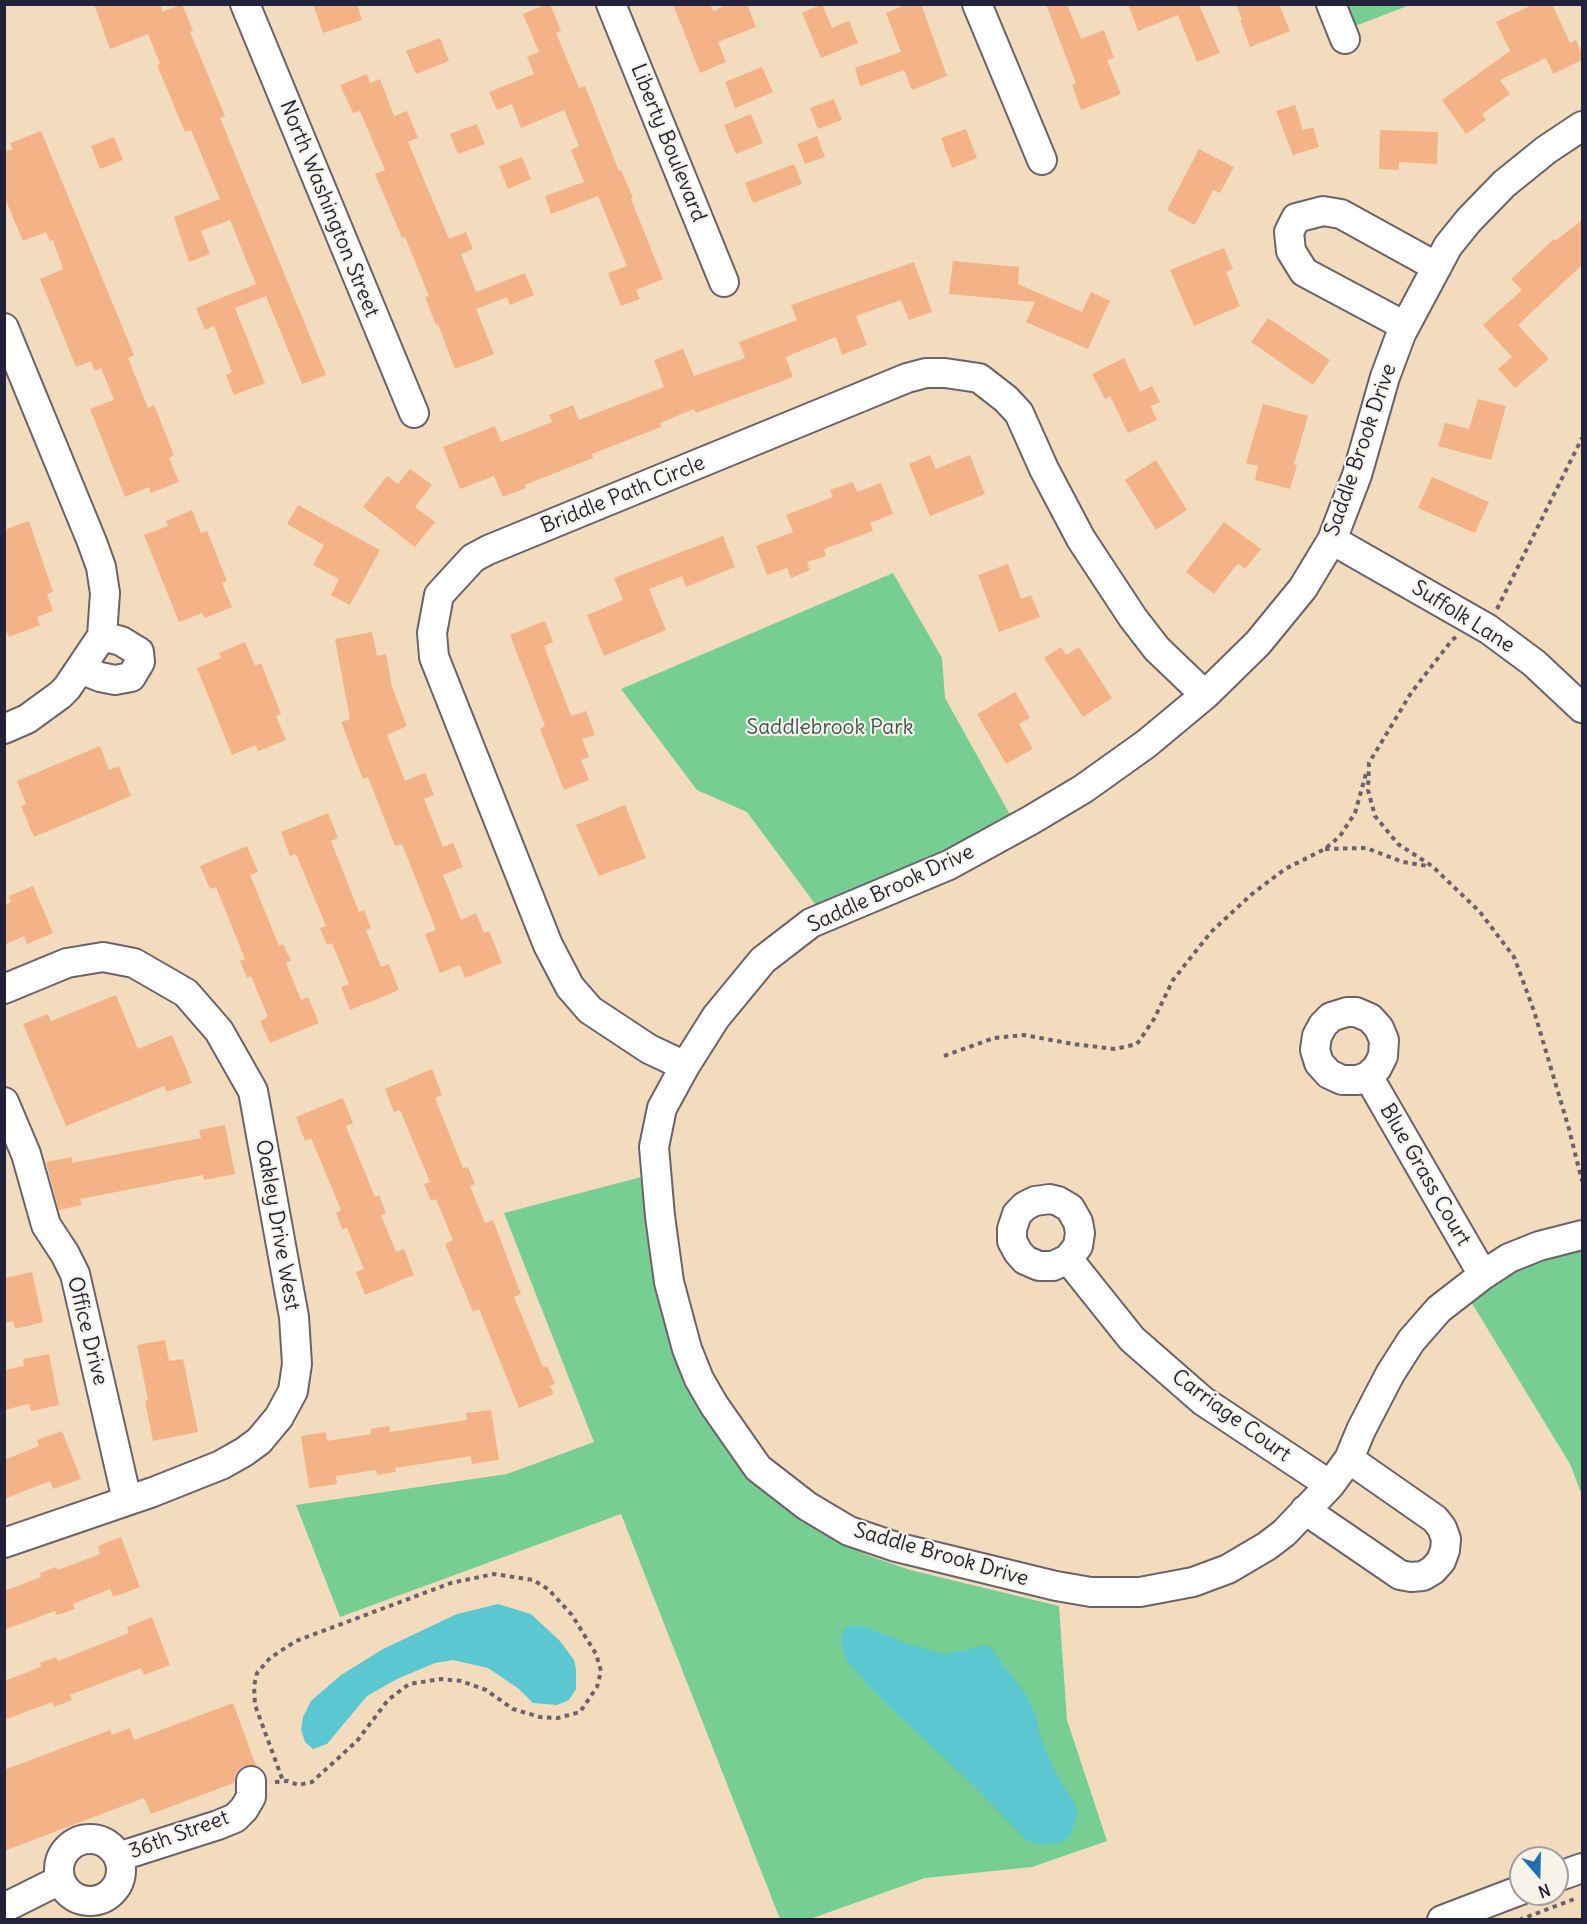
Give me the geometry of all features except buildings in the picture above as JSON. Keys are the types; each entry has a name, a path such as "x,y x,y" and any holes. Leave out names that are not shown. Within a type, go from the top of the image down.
{"street":[{"name":"North Washington Street","path":"245,4 414,413"},
{"name":"Liberty Boulevard","path":"611,4 724,282"},
{"path":"977,4 1042,160"},
{"path":"1331,4 1345,39"},
{"name":"Saddle Brook Drive","path":"1582,126 1546,150 1504,184 1469,220 1448,246 1405,326 1385,377 1357,475 1332,540 1303,588 1258,643 1205,695 1146,744 1106,773 1031,820 949,865 811,923 763,960 716,1017 685,1066 662,1108 654,1147 669,1282 687,1349 699,1379 727,1427 758,1468 807,1506 849,1531 896,1547 1056,1586 1106,1593 1140,1592 1193,1582 1228,1569 1267,1546 1284,1533 1330,1485 1349,1459 1390,1374 1411,1341 1439,1309 1509,1258 1539,1246 1582,1235"},
{"path":"1405,326 1304,272 1292,251 1289,232 1296,218 1323,211 1341,214 1437,267"},
{"path":"4,328 101,567 105,592 90,655 60,695 27,718 4,729"},
{"name":"Briddle Path Circle","path":"685,1066 649,1049 590,1010 570,987 548,945 434,657 432,633 439,595 473,558 907,378 926,373 979,378 1006,399 1019,413 1044,469 1081,539 1127,610 1157,649 1205,695"},
{"name":"Suffolk Lane","path":"1332,540 1479,623 1534,663 1582,708"},
{"name":"Oakley Drive West","path":"4,989 67,963 103,957 134,963 186,993 219,1031 253,1091 297,1333 297,1364 293,1391 279,1417 266,1434 244,1452 221,1465 140,1496 4,1543"},
{"name":"Blue Grass Court","path":"1368,1076 1483,1275"},
{"name":"Office Drive","path":"4,1102 26,1154 46,1225 75,1274 140,1496"},
{"name":"Carriage Court","path":"1068,1259 1132,1339 1203,1401 1330,1485"},
{"path":"1305,1510 1400,1575 1411,1578 1423,1576 1441,1561 1446,1539 1435,1519 1349,1459"},
{"name":"36th Street","path":"118,1857 235,1818 252,1797 251,1784"},
{"name":"36th Street","path":"84,1840 95,1840 105,1843 118,1857 120,1876 117,1885 110,1894 100,1899 88,1901 75,1898 65,1890 60,1880 59,1864 63,1854 71,1845 84,1840"},
{"path":"4,1908 60,1880"},
{"path":"1443,1920 1509,1895"}],"path":[{"path":"944,1056 994,1038 1024,1035 1115,1049 1137,1044 1154,1019 1173,980 1211,932 1252,894 1285,869 1325,849 1340,836 1355,813 1368,763 1411,693 1452,640 1496,609 1582,438"},
{"path":"1368,763 1368,790 1375,816 1398,844 1432,866 1480,912 1514,957 1537,1022 1582,1181"},
{"path":"1325,849 1366,848 1403,862 1432,866"},
{"path":"251,1784 283,1781 298,1785 312,1782 357,1741 388,1700 409,1684 441,1679 461,1681 486,1690 513,1709 540,1717 558,1718 580,1712 597,1687 601,1671 596,1654 573,1615 548,1589 533,1580 494,1574 451,1582 296,1641 270,1658 257,1673 254,1686 255,1705 283,1781"},
{"path":"1519,1920 1582,1896"}],"green space":[{"path":"1341,5 1410,5 1350,28"},
{"name":"Saddlebrook Park","path":"893,573 942,658 945,698 1013,820 950,851 818,908 747,812 697,790 621,689"},
{"path":"649,1175 700,1406 720,1439 743,1466 788,1508 831,1538 867,1555 910,1570 1059,1606 1067,1720 1107,1841 1032,1867 925,1878 810,1919 780,1919 621,1514 340,1617 296,1505 507,1474 594,1442 504,1213"},
{"path":"1582,1250 1582,1495 1570,1464 1470,1300 1485,1288 1524,1267 1563,1253"}],"water":[{"path":"498,1604 531,1614 560,1641 574,1660 576,1669 576,1689 569,1700 557,1705 533,1703 519,1689 488,1668 453,1660 435,1663 397,1679 367,1696 327,1744 313,1749 305,1742 301,1729 303,1717 311,1701 341,1675 383,1649 457,1614"},
{"path":"861,1625 908,1644 945,1654 988,1645 1029,1699 1037,1719 1040,1737 1058,1777 1074,1802 1078,1812 1070,1837 1056,1844 1041,1845 1026,1840 975,1787 881,1699 847,1661 841,1644 842,1634 846,1627"}]}
